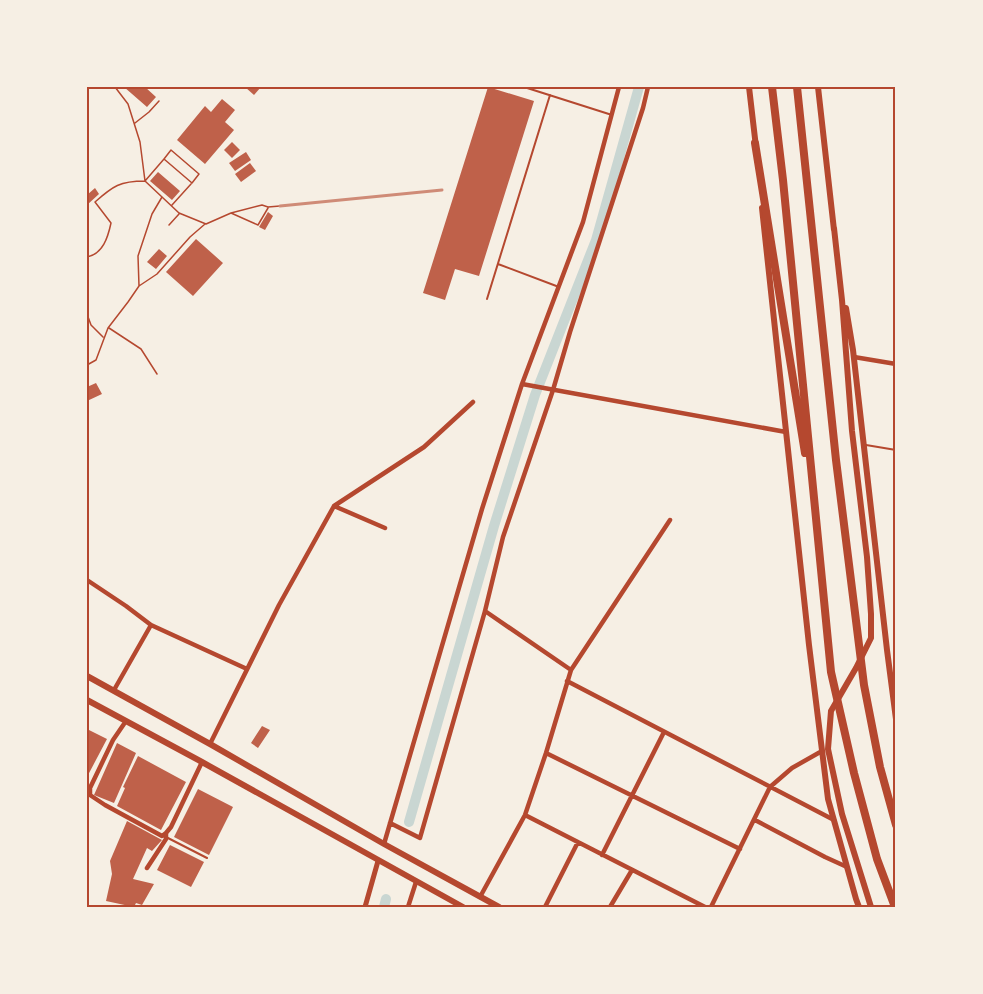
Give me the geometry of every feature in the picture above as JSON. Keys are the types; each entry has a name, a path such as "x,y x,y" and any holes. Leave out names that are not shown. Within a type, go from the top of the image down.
{"highway":[{"path":"772,87 831,672 874,848 895,907"},
{"path":"797,87 836,460 864,685 880,767 896,825"},
{"path":"755,143 817,528"}],"main road":[{"path":"749,87 809,645 828,799 859,907"},
{"path":"818,87 842,300 852,431 867,558 871,614 871,638 831,711 828,749 842,814 872,907"},
{"path":"834,228 854,357 896,719"},
{"path":"87,676 499,907"},
{"path":"87,700 463,907"}],"street":[{"path":"384,844 482,509 522,384 583,222 619,87"},
{"path":"390,823 420,838 485,611 503,537 553,390 648,87"},
{"path":"854,357 896,364"},
{"path":"522,384 786,432"},
{"path":"210,744 279,605 334,506 424,447 473,402"},
{"path":"334,506 385,528"},
{"path":"480,897 525,815 571,670 670,520"},
{"path":"87,580 151,625 247,669"},
{"path":"485,611 571,670"},
{"path":"114,690 151,625"},
{"path":"567,681 834,820"},
{"path":"126,721 90,788 90,795 162,836 166,835"},
{"path":"603,855 664,732"},
{"path":"711,907 770,787 792,768 822,752"},
{"path":"546,753 740,849"},
{"path":"147,868 171,827 202,762"},
{"path":"525,815 705,907"},
{"path":"755,820 847,867"},
{"path":"545,907 578,842"},
{"path":"365,907 378,861"},
{"path":"610,907 632,870"},
{"path":"408,907 416,882"}],"lane":[{"path":"524,87 612,115"},
{"path":"488,299 550,95"},
{"path":"498,264 559,287"},
{"path":"864,445 896,450"},
{"path":"166,835 207,858"}],"path":[{"path":"115,87 128,104 140,142 145,181 179,213 206,224"},
{"path":"134,123 159,101"},
{"path":"87,257 94,256 108,240 111,223 95,202 111,188 127,181 145,181 171,150 199,174 171,206"},
{"path":"164,159 192,183"},
{"path":"139,286 138,256 152,214 162,197"},
{"path":"87,365 96,360 108,327 139,286 157,274 190,237 206,224 231,213 262,205 280,206"},
{"path":"231,213 258,225 268,207"},
{"path":"169,225 179,213"},
{"path":"87,314 91,325 104,338"},
{"path":"108,327 141,349 157,374"}],"building":[{"path":"124,87 145,87 156,97 147,107"},
{"path":"245,87 261,87 254,95"},
{"path":"488,87 534,101 479,276 455,269 445,300 423,293"},
{"path":"222,99 235,110 225,122 234,130 205,164 177,140 205,106 211,112"},
{"path":"232,142 240,150 232,158 224,150"},
{"path":"246,152 251,160 235,171 229,163"},
{"path":"250,163 256,171 241,182 235,174"},
{"path":"158,172 180,191 172,200 150,181"},
{"path":"95,188 99,194 87,205 87,195"},
{"path":"268,212 273,216 265,230 259,227"},
{"path":"196,239 223,263 193,296 166,272"},
{"path":"159,249 167,256 156,269 147,262"},
{"path":"96,383 102,394 87,401 87,387"},
{"path":"262,726 270,730 258,748 251,743"},
{"path":"87,729 107,739 87,777"},
{"path":"117,743 136,753 114,803 94,795"},
{"path":"138,756 186,782 161,830 117,806 125,788 123,787"},
{"path":"198,789 233,807 209,855 174,837"},
{"path":"127,821 162,840 152,851 147,848 133,879 154,884 142,905 136,903 134,907 106,901 112,874 110,861"},
{"path":"170,845 204,862 191,887 157,870"}],"waterway":[{"path":"409,822 494,526 535,395 596,240 639,87"},
{"path":"384,907 386,899"}],"railway":[{"path":"280,206 442,190"}]}
